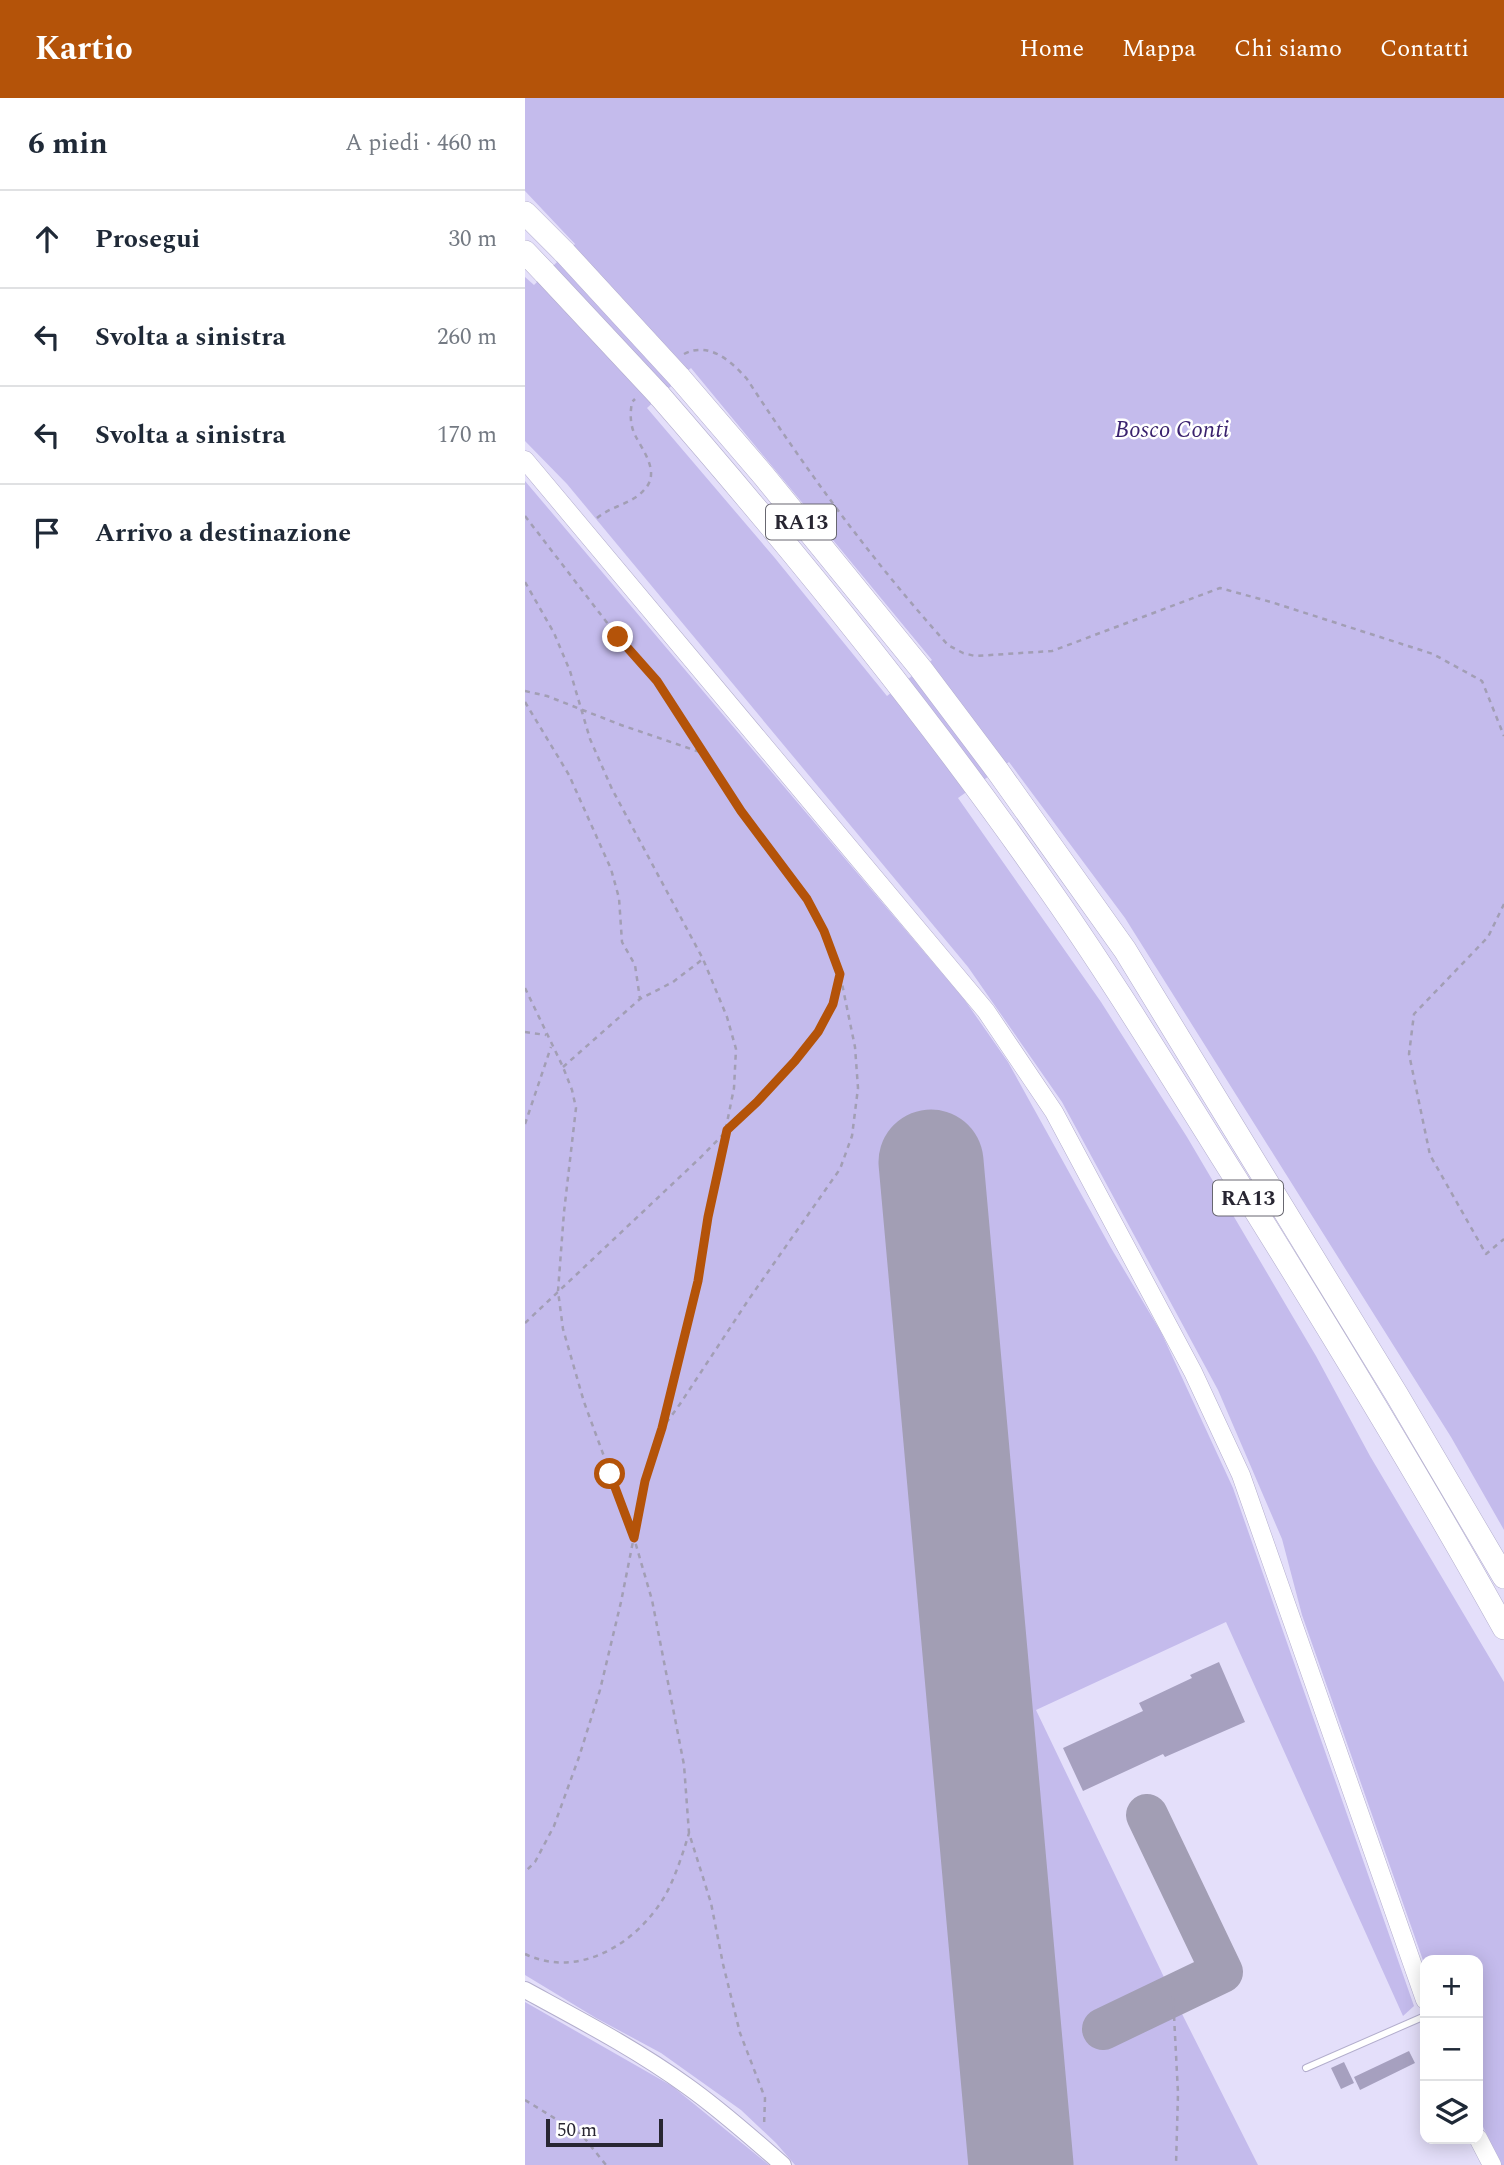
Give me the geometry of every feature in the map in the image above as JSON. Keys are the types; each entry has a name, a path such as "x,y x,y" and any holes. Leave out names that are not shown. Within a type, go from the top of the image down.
{"highway":[{"name":"RA13","path":"525,213 679,367 921,669 997,770 1125,950 1397,1395 1504,1577"},
{"name":"RA13","path":"525,252 743,491 899,686 1042,877 1120,994 1379,1410 1504,1628"}],"main road":[{"path":"525,460 986,1011 1054,1112 1193,1372 1241,1475 1420,1986"},
{"path":"1481,2144 1492,2165"}],"street":[{"path":"525,1990 653,2063 716,2107 783,2165"}],"lane":[{"path":"1306,2068 1420,2018"}],"path":[{"path":"679,367 688,352 709,350 727,359 737,368 802,463 866,547 934,629 949,645 963,653 975,656 1052,651 1220,588 1433,654 1482,681 1504,736"},
{"path":"585,529 602,513 638,496 650,481 647,455 631,421 632,402 636,399"},
{"path":"526,519 618,637 657,681 741,811 807,899 824,931 840,974 855,1047 858,1088 852,1136 840,1169 662,1428"},
{"path":"525,582 554,634 570,671 590,739 612,789 703,959 727,1017 736,1049 734,1088 698,1281 662,1428 645,1481 600,1690 554,1826 535,1862 525,1872"},
{"path":"525,691 547,695 704,753"},
{"path":"525,702 569,775 611,869 619,898 622,942 635,965 640,999"},
{"path":"1504,905 1488,937 1414,1014 1409,1054 1430,1155 1486,1254 1504,1239"},
{"path":"563,1067 640,999 673,982 703,959"},
{"path":"525,1323 701,1157 795,1061 818,1032 833,1004 840,974"},
{"path":"525,988 563,1067 576,1108 558,1291 563,1329 584,1402 634,1538 652,1600 684,1765 689,1833 711,1903 740,2033 765,2098 761,2146"},
{"path":"525,1031 547,1035"},
{"path":"525,1124 552,1045"},
{"path":"525,1954 537,1959 573,1963 605,1953 638,1932 666,1895 689,1833"},
{"path":"1174,1996 1178,2094 1176,2165"},
{"path":"525,2099 582,2135 606,2165"}],"green space":[{"name":"Bosco Conti","path":"525,98 1504,98 1504,1530 1451,1437 1125,918 1009,762 958,798 1101,1002 1187,1137 1316,1356 1370,1456 1504,1682 1504,2165 1501,2165 1483,2127 1483,1955 1421,1955 1302,1615 1282,1539 1218,1390 1062,1102 968,967 567,484 525,441 525,277 534,285 575,244 525,191","holes":["691,368 932,660 887,696 774,557 647,408"]},
{"path":"525,481 964,999 1008,1062 1161,1332 1233,1488 1414,2006 1403,2016 1226,1622 1036,1710 1173,1996 1258,2165 795,2165 741,2110 661,2053 525,1975"},
{"path":"525,2002 672,2086 769,2165 525,2165"}],"building":[{"path":"1219,1662 1245,1722 1165,1757 1163,1754 1083,1791 1063,1748 1143,1711 1139,1703"},
{"path":"1409,2051 1415,2063 1360,2090 1354,2077"},
{"path":"1344,2062 1354,2083 1341,2089 1331,2068"}],"taxiway":[{"path":"1103,2029 1222,1972 1147,1815"}],"runway":[{"path":"931,1162 1021,2165"}],"route":[{"path":"610,1474 634,1538 645,1481 662,1428 698,1281 708,1217 727,1130 757,1102 818,1032 833,1004 840,974 824,931 807,899 741,811 657,681 618,637"}]}
